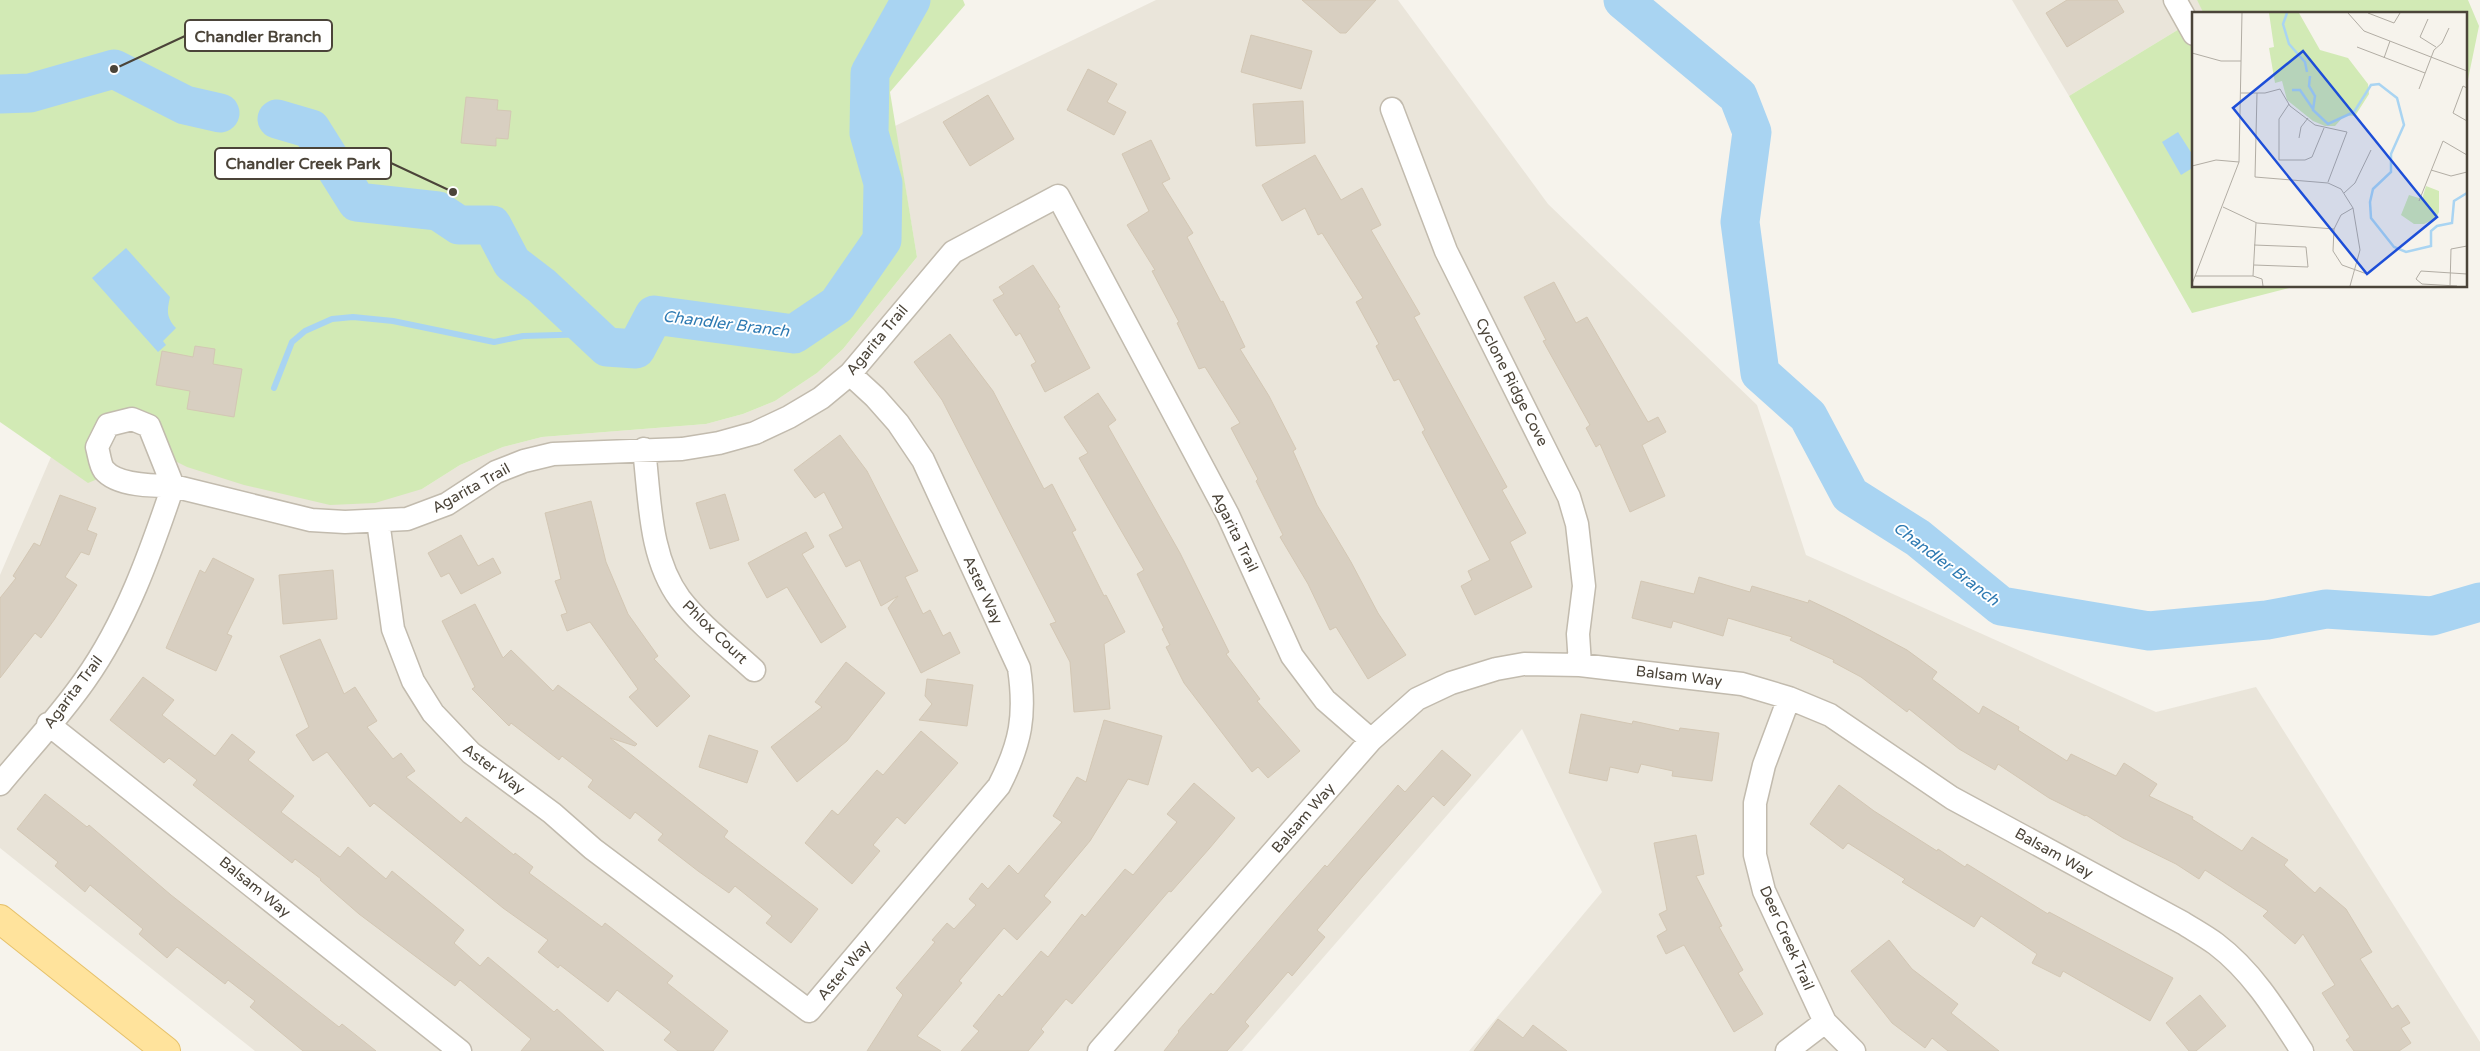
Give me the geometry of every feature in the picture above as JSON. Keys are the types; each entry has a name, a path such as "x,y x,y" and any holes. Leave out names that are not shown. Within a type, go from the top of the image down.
{"main road":[{"path":"0,919 166,1051"}],"street":[{"path":"2175,0 2192,30"},
{"name":"Cyclone Ridge Cove","path":"1392,109 1446,251 1569,497 1578,524 1584,586 1578,634 1580,665"},
{"name":"Agarita Trail","path":"0,784 84,682 104,650 138,585 173,486 311,520 378,521 421,515 447,504 496,472 524,460 553,454 682,449 719,443 755,433 789,417 821,398 850,374 953,252 1058,196 1228,516 1292,656 1325,700 1370,740"},
{"name":"Aster Way","path":"378,521 396,638 413,681 433,713 471,753 552,813 593,849 809,1011 999,786 1013,758 1017,744 1021,729 1024,698 1020,668 923,460 898,423 876,397 850,374"},
{"name":"Phlox Court","path":"644,449 654,534 665,573 679,598 698,619 754,670"},
{"name":"Balsam Way","path":"1099,1051 1370,740 1417,699 1451,683 1496,669 1524,664 1580,665 1742,684 1789,698 1830,715 1952,798 2183,923 2216,944 2243,968 2268,998 2302,1051"},
{"name":"Deer Creek Trail","path":"1789,698 1764,765 1755,803 1755,855 1764,891 1825,1022 1854,1051"},
{"name":"Balsam Way","path":"48,724 460,1051"},
{"path":"1787,1051 1825,1022"}],"shaded area":[{"path":"1156,0 1398,0 1548,204 1757,405 1806,555 2156,712 2256,687 2480,1042 2480,1051 1469,1051 1602,892 1522,729 1242,1051 255,1051 0,848 0,575 51,457 88,482 108,420 422,489 460,465 503,447 542,437 706,424 743,414 775,401 817,373 843,349 917,257 895,126"},
{"path":"2012,0 2197,0 2204,12 2192,12 2192,21 2069,96"}],"green space":[{"path":"0,0 963,0 965,5 890,92 917,257 843,349 817,373 775,401 743,414 706,424 542,437 503,447 460,465 422,489 375,503 330,505 244,485 187,467 173,460 163,435 108,420 100,478 88,483 0,422"},
{"path":"2197,0 2468,0 2479,26 2468,79 2468,12 2203,12"},
{"path":"2192,21 2192,288 2289,288 2192,313 2069,96"}],"water":[{"path":"2178,132 2192,154 2192,168 2181,175 2162,142"},
{"path":"126,248 170,297 168,314 176,328 163,341 166,345 158,352 92,278"}],"building":[{"path":"1302,0 1376,0 1346,33 1340,33"},
{"path":"2067,0 2117,0 2124,12 2067,47 2046,13"},
{"path":"1251,35 1312,51 1301,89 1241,72"},
{"path":"1088,69 1117,84 1107,102 1126,112 1114,135 1067,110"},
{"path":"988,95 1014,139 970,166 943,122"},
{"path":"466,97 498,100 497,110 511,111 508,139 496,138 496,146 461,143"},
{"path":"1303,101 1305,143 1256,146 1253,104"},
{"path":"1151,140 1170,179 1162,183 1193,233 1187,237 1221,302 1223,301 1245,347 1240,349 1269,396 1296,449 1293,451 1317,505 1351,562 1378,613 1406,655 1368,679 1336,627 1330,630 1308,584 1280,537 1283,535 1256,481 1258,479 1231,428 1240,423 1205,367 1199,369 1177,323 1179,322 1152,271 1155,270 1127,225 1149,211 1122,154"},
{"path":"1315,155 1341,200 1362,188 1381,225 1371,230 1420,314 1414,317 1507,487 1502,490 1526,533 1510,542 1532,587 1475,615 1461,586 1472,580 1468,571 1490,560 1422,432 1425,430 1399,379 1394,381 1376,346 1379,344 1356,302 1363,298 1322,233 1318,235 1305,208 1282,221 1262,185"},
{"path":"1033,265 1060,307 1058,308 1090,368 1045,392 1031,365 1036,362 1020,333 1016,336 993,300 1004,294 999,287"},
{"path":"1554,282 1576,323 1587,317 1648,422 1658,417 1666,432 1642,445 1665,496 1630,512 1600,444 1596,447 1586,428 1590,425 1543,341 1546,340 1524,297"},
{"path":"950,334 993,391 1044,489 1052,484 1076,530 1072,532 1104,596 1106,595 1125,632 1104,644 1110,709 1074,712 1070,662 1050,624 1056,622 942,400 914,362"},
{"path":"195,346 215,349 213,364 242,369 234,417 187,409 190,391 156,385 162,351 193,357"},
{"path":"1098,393 1116,420 1108,426 1180,553 1229,652 1226,654 1260,699 1257,701 1300,751 1268,778 1258,767 1252,772 1184,683 1166,647 1170,645 1162,629 1164,628 1137,574 1144,570 1079,458 1088,453 1064,417"},
{"path":"840,435 867,471 918,571 905,577 923,614 930,610 943,636 950,632 960,653 921,673 888,608 898,596 881,606 860,560 846,567 829,535 843,528 824,492 815,498 794,470"},
{"path":"725,494 739,540 710,549 696,503"},
{"path":"60,495 96,508 87,530 97,534 89,555 81,552 65,577 77,585 54,620 41,638 35,633 0,678 0,598 16,578 13,576 34,543 40,546"},
{"path":"591,501 606,562 628,614 658,656 654,659 690,696 657,727 629,697 638,689 590,622 567,631 561,615 567,613 555,581 561,579 545,513"},
{"path":"806,532 814,547 802,554 846,627 821,643 787,587 767,598 748,563"},
{"path":"461,535 478,566 493,558 501,573 461,594 449,573 441,577 428,553"},
{"path":"213,558 254,579 227,634 232,636 216,671 166,648 200,570 205,573"},
{"path":"333,570 337,619 283,624 279,575"},
{"path":"1699,577 1750,592 1752,586 1808,603 1809,600 1845,617 1907,650 1937,672 1932,679 1979,714 1983,706 2019,727 2018,730 2067,761 2071,754 2116,776 2124,763 2157,784 2149,796 2193,817 2192,819 2242,851 2252,837 2288,860 2284,865 2315,893 2320,887 2346,909 2372,952 2360,959 2392,1009 2398,1005 2410,1023 2401,1028 2411,1043 2399,1051 2354,1051 2346,1040 2350,1037 2322,993 2335,985 2303,934 2295,944 2263,916 2268,911 2205,870 2199,879 2176,864 2123,838 2086,815 2049,798 1998,764 1995,770 1959,749 1909,709 1907,712 1861,677 1833,662 1834,660 1790,640 1792,637 1728,618 1723,636 1673,621 1671,628 1632,618 1641,581 1694,594"},
{"path":"475,604 503,658 511,650 553,691 558,685 637,744 635,746 610,738 728,831 724,837 818,909 791,943 766,923 772,916 735,886 729,893 698,871 658,840 663,834 635,812 630,819 588,787 593,780 562,756 559,760 511,723 509,726 472,689 475,687 442,621"},
{"path":"320,639 344,694 355,687 377,721 367,727 393,759 401,753 415,771 406,777 461,823 466,817 514,855 515,853 533,867 529,873 602,927 605,923 673,976 667,983 728,1031 713,1051 678,1051 664,1040 671,1032 617,990 608,1002 560,965 558,968 538,952 548,940 503,908 374,803 370,807 327,752 313,761 296,735 309,727 280,656"},
{"path":"846,662 885,693 847,741 797,782 771,747 822,707 815,702"},
{"path":"143,677 174,700 162,715 215,756 232,734 255,752 248,760 294,796 281,812 340,857 348,847 386,879 392,871 464,930 454,943 480,966 488,957 554,1012 557,1009 604,1051 521,1051 531,1039 460,980 455,986 359,914 321,879 295,859 292,863 193,785 197,780 169,758 164,763 110,720"},
{"path":"927,679 973,685 967,726 919,720 932,704 925,696"},
{"path":"1581,714 1632,724 1633,721 1679,731 1680,728 1719,733 1712,781 1672,776 1673,771 1641,764 1638,773 1610,767 1607,781 1569,773"},
{"path":"1104,720 1162,736 1148,785 1128,779 1090,841 1044,896 1051,902 1017,940 1004,928 959,981 962,983 917,1036 941,1051 867,1051 903,995 896,988 935,942 932,940 947,923 954,929 976,905 969,899 982,883 988,889 1009,865 1018,874 1062,822 1053,816 1077,777 1086,782"},
{"path":"921,731 958,763 905,824 897,817 873,845 880,851 852,884 805,843 832,810 838,815 877,770 883,775"},
{"path":"709,735 758,751 747,783 699,767"},
{"path":"1442,750 1471,775 1444,806 1433,796 1317,930 1325,937 1292,976 1288,972 1245,1022 1249,1026 1227,1051 1164,1051 1178,1031 1211,993 1213,995 1325,865 1327,867 1398,785 1405,792"},
{"path":"1194,783 1235,818 1209,849 1171,892 1169,891 1072,1004 1066,999 1041,1029 1044,1032 1028,1051 961,1051 979,1031 973,1026 999,994 1002,997 1041,951 1048,957 1082,914 1085,917 1125,869 1133,875 1177,822 1167,814"},
{"path":"1839,785 1874,811 1937,851 1938,849 1965,867 1967,864 2048,914 2049,912 2173,978 2150,1021 2063,971 2060,977 2032,963 2037,954 1981,916 1974,927 1902,882 1905,879 1848,843 1843,849 1810,824"},
{"path":"45,794 87,827 89,825 171,895 339,1027 342,1024 376,1051 303,1051 250,1007 255,1001 228,980 225,984 177,947 167,958 139,934 143,929 90,885 85,892 55,866 58,862 17,829"},
{"path":"1696,835 1704,874 1696,876 1722,926 1719,927 1743,970 1738,973 1763,1014 1734,1032 1684,945 1666,954 1657,936 1667,930 1659,914 1667,910 1654,843"},
{"path":"1889,940 1912,969 1958,1004 1951,1013 1999,1051 1948,1051 1932,1038 1925,1048 1892,1023 1851,971"},
{"path":"2200,995 2226,1026 2196,1051 2189,1051 2166,1023"},
{"path":"1498,1019 1523,1038 1533,1025 1567,1051 1474,1051"}],"waterway":[{"name":"Chandler Branch","path":"277,119 311,129 357,202 438,211 459,225 492,225 512,263 542,286 607,347 636,349 654,315 794,334 837,305 882,240 883,183 869,133 870,73 911,0"},
{"name":"Chandler Branch","path":"1623,0 1738,96 1752,132 1740,222 1760,373 1808,416 1850,495 1918,538 2001,606 2149,631 2267,620 2326,609 2432,616 2480,602"},
{"name":"Chandler Branch","path":"0,94 30,93 114,69 185,105 220,113"},
{"path":"274,388 292,342 305,331 332,319 353,317 393,321 494,342 523,336 593,334"}],"place":[{"name":"Chandler Branch","path":"114,69"},
{"name":"Chandler Creek Park","path":"453,192"}]}
